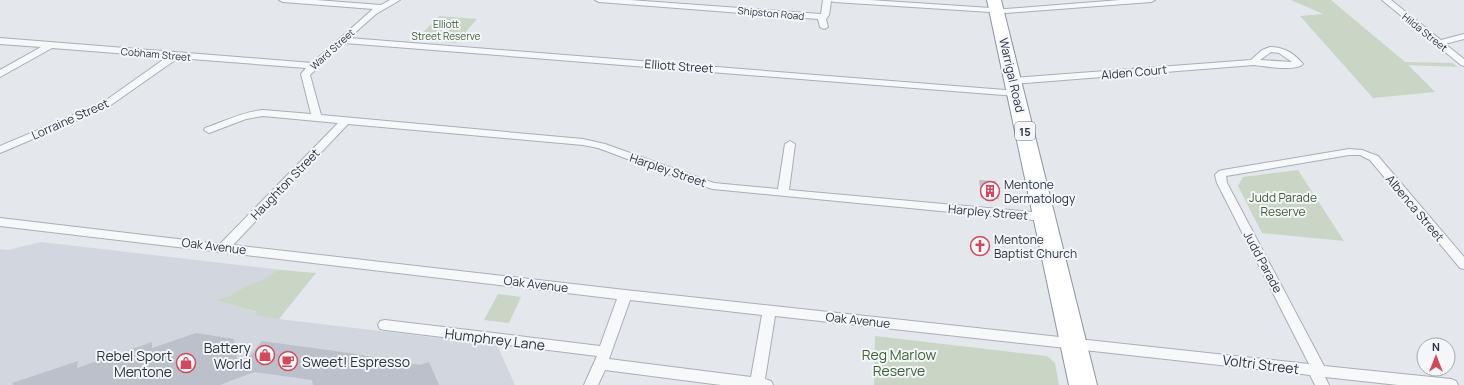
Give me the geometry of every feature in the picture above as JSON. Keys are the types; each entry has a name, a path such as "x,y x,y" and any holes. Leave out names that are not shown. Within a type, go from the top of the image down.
{"highway":[{"name":"Warrigal Road","path":"995,5 1072,343 1083,385"}],"street":[{"path":"283,0 383,7"},
{"name":"Ward Street","path":"317,117 304,75 312,66 373,12 396,0"},
{"name":"Shipston Road","path":"599,0 823,17"},
{"path":"824,27 823,17 825,15 827,0"},
{"path":"834,0 995,5 1013,11 1151,0"},
{"name":"Hilda Street","path":"1386,0 1464,63"},
{"path":"1439,43 1464,36"},
{"name":"Elliott Street","path":"342,40 1014,86"},
{"name":"Cobham Street","path":"0,41 312,66"},
{"path":"0,74 50,45"},
{"name":"Lorraine Street","path":"0,150 105,105 176,56"},
{"name":"Alden Court","path":"1014,86 1254,62"},
{"name":"Harpley Street","path":"209,130 257,113 317,117 589,143 706,184 1044,217"},
{"name":"Haughton Street","path":"224,247 346,120"},
{"path":"783,192 790,144"},
{"name":"Judd Parade","path":"1319,376 1222,183 1220,175 1223,173 1349,152 1357,151 1364,153"},
{"name":"Albenca Street","path":"1364,153 1374,158 1464,265"},
{"name":"Oak Avenue","path":"0,222 625,295 1072,343"},
{"path":"591,385 603,358 625,295"},
{"path":"760,385 769,310"},
{"name":"Humphrey Lane","path":"385,325 603,358 760,385"},
{"name":"Voltri Street","path":"1072,343 1319,376 1450,385"}],"shaded area":[{"path":"41,242 300,272 217,300 279,319 497,345 515,385 0,385 0,249 8,250"}],"green space":[{"path":"1291,0 1331,0 1405,62 1453,63 1457,67 1408,65 1435,92 1373,98 1300,16 1323,14"},
{"name":"Elliott Street Reserve","path":"439,16 477,19 456,43 416,40"},
{"name":"Judd Parade Reserve","path":"1298,170 1344,241 1262,233 1238,186 1243,177"},
{"path":"279,270 316,273 279,319 256,315 257,312 216,300 231,295 251,284 261,281"},
{"path":"498,294 521,297 509,323 484,320"},
{"name":"Reg Marlow Reserve","path":"875,336 1047,356 1055,363 1059,385 874,385"}],"building":[{"name":"Mentone Dermatology","path":"979,180 996,181 999,199 981,198"},
{"path":"196,333 234,339 239,370 262,341 349,353 420,365 429,362 439,385 313,385 312,380 254,372 220,385 13,385 12,383 78,361 77,368 152,342 152,348"}],"place":[{"name":"Mentone Dermatology","path":"990,191"},
{"name":"Mentone Baptist Church","path":"980,246"},
{"name":"Battery World","path":"265,355"},
{"name":"Sweet! Espresso","path":"288,361"},
{"name":"Rebel Sport Mentone","path":"186,363"}]}
